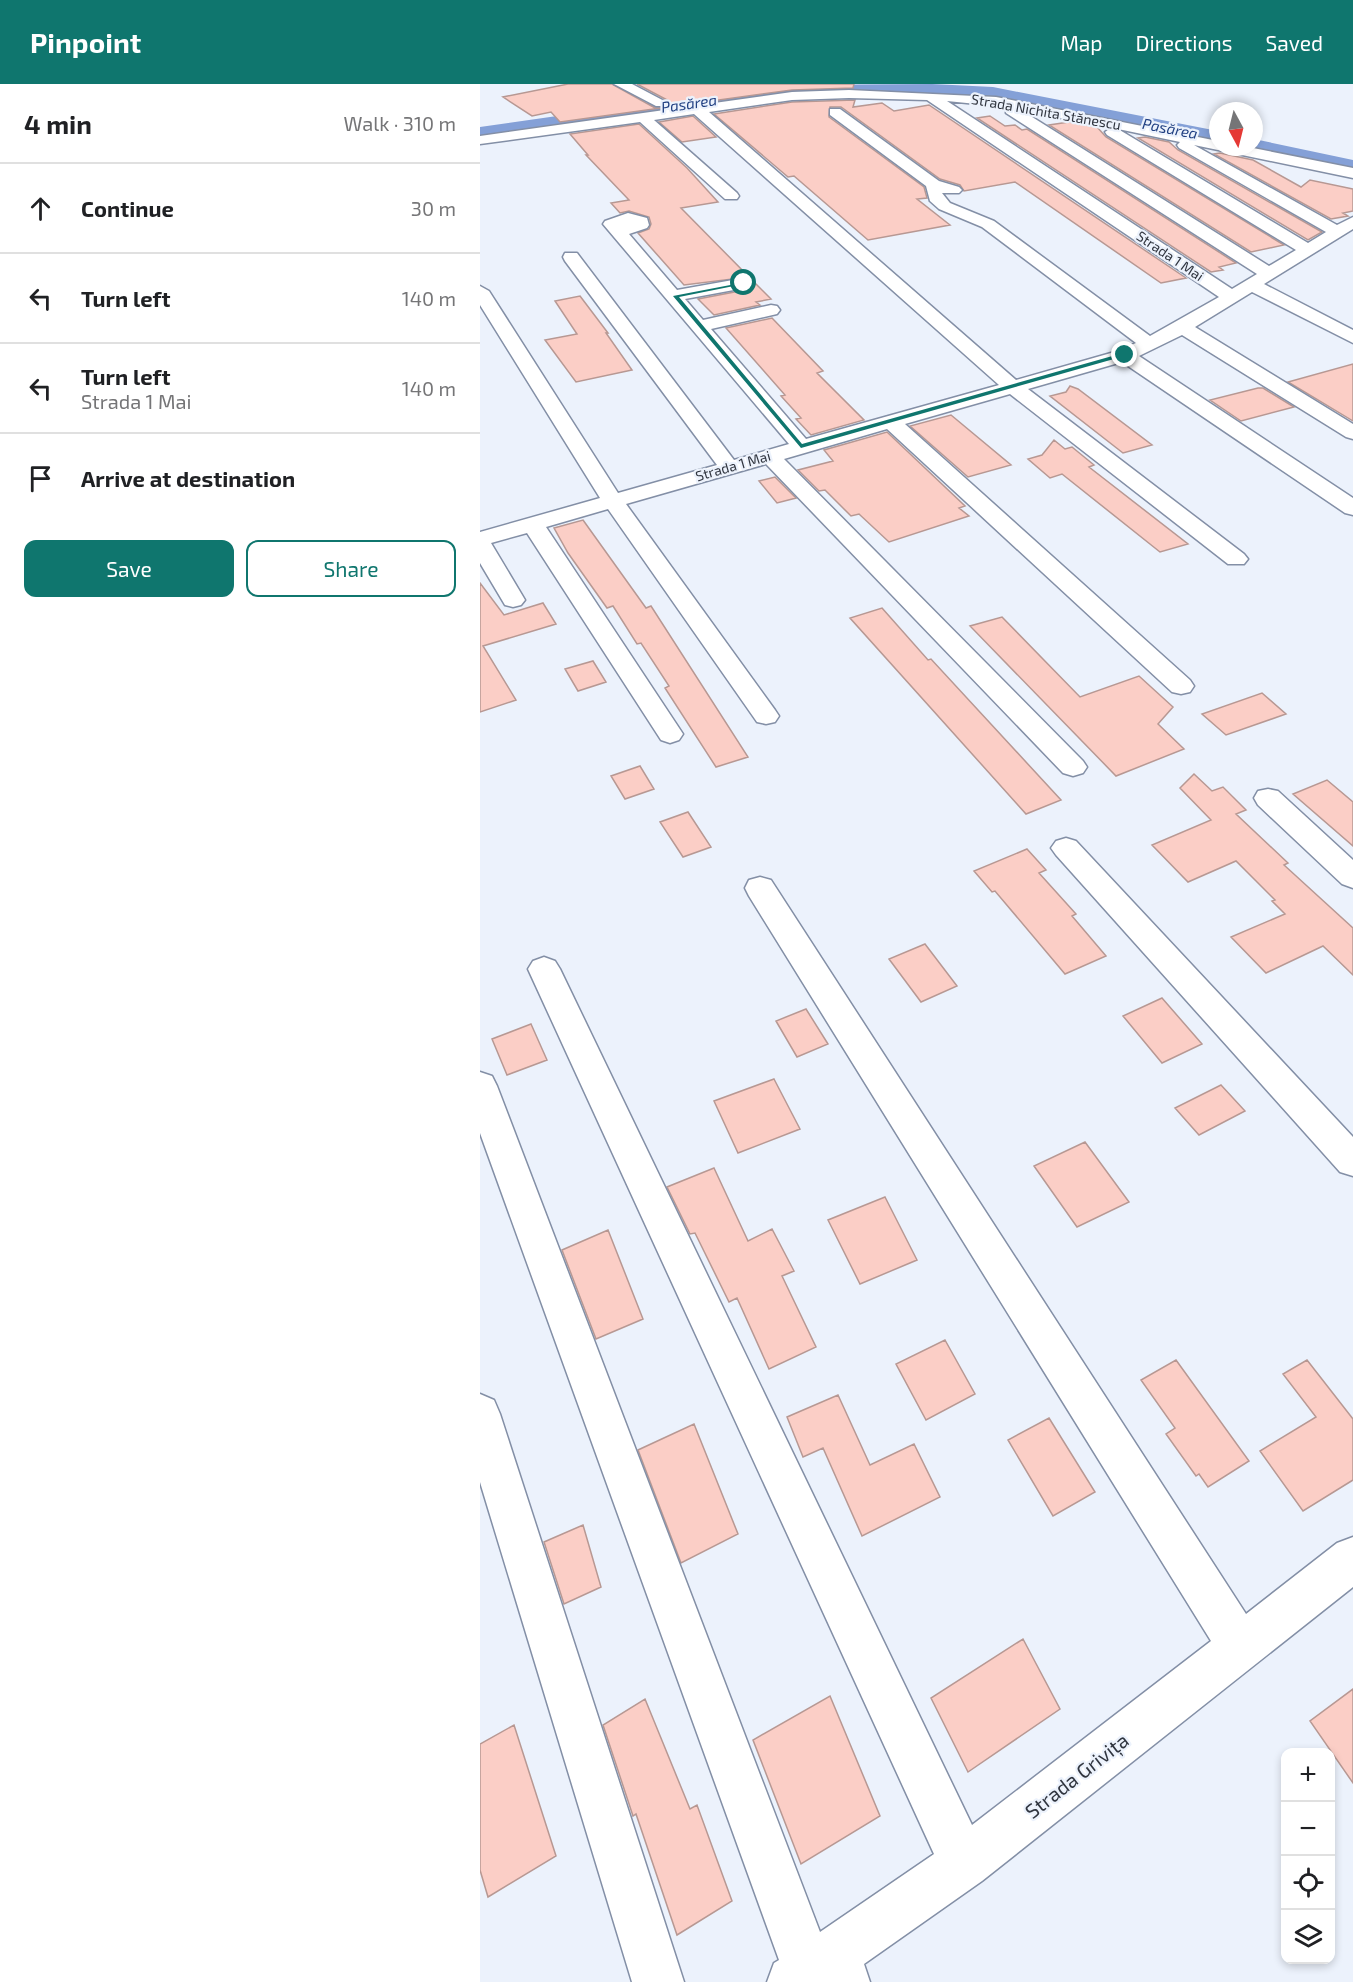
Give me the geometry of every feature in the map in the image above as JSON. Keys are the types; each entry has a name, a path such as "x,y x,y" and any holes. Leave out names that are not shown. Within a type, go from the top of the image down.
{"street":[{"path":"621,84 661,103"},
{"name":"Strada Nichita Stănescu","path":"480,140 811,95 930,96 996,101 1209,143"},
{"name":"Strada 1 Mai","path":"930,96 1230,297"},
{"path":"996,101 1268,273"},
{"path":"697,109 1012,387 1236,559"},
{"path":"835,112 934,184 969,198 982,213 982,219"},
{"path":"643,117 731,196"},
{"path":"1089,118 1307,249"},
{"path":"1164,134 1340,229 1353,244"},
{"path":"1263,154 1353,173"},
{"path":"934,184 932,190 935,196 947,207 982,219 1150,345"},
{"name":"Strada 1 Mai","path":"480,541 532,523 1125,355 1150,345 1182,327 1340,229"},
{"path":"619,232 801,446"},
{"path":"571,256 729,467"},
{"path":"675,296 744,283"},
{"path":"1251,284 1353,337"},
{"path":"480,291 612,500 766,716"},
{"path":"701,326 771,310"},
{"path":"1182,327 1353,433"},
{"path":"1125,355 1353,508"},
{"path":"890,421 1181,686"},
{"path":"769,455 1073,766"},
{"path":"532,523 670,734"},
{"path":"480,541 513,600"},
{"path":"1268,798 1353,877"},
{"path":"1066,848 1353,1161"},
{"path":"760,888 1242,1648"},
{"path":"544,969 964,1863"},
{"path":"480,1086 820,1972"},
{"path":"480,1414 658,1982"},
{"name":"Strada Grivița","path":"820,1972 1242,1648 1353,1559"}],"building":[{"path":"568,84 612,84 655,108 661,108 560,122 551,112 532,116 503,97"},
{"path":"637,84 854,84 853,88 792,90 668,107 669,101"},
{"path":"855,100 853,107 882,103 894,111 929,105 1186,278 1161,283 1015,182 964,191 960,185 940,179 841,107 830,107 829,117 924,187 927,198 917,199 950,225 868,240 794,176 788,177 714,114 792,102"},
{"path":"693,116 716,137 682,142 659,122"},
{"path":"990,116 1005,126 1015,125 1022,130 1027,129 1236,263 1219,267 1223,270 1211,272 977,118"},
{"path":"1069,122 1097,127 1106,137 1284,245 1251,252 1049,125"},
{"path":"639,124 687,168 718,202 681,208 749,277 684,285 638,233 649,229 651,224 649,217 629,211 620,213 611,203 629,200 586,155 588,155 570,134"},
{"path":"1145,137 1169,142 1178,150 1322,232 1308,240 1138,138"},
{"path":"1218,156 1234,156 1253,160 1301,187 1310,180 1353,189 1353,211 1343,213 1348,216 1331,219"},
{"path":"755,283 771,299 756,302 760,305 714,315 698,299 750,289"},
{"path":"580,296 632,370 576,382 545,340 577,334 555,301"},
{"path":"772,318 823,371 817,373 864,420 811,435 796,419 801,418 781,396 785,395 726,328"},
{"path":"1353,364 1353,421 1288,382"},
{"path":"1070,386 1078,389 1152,445 1123,453 1050,396 1066,392"},
{"path":"1263,388 1294,407 1241,421 1210,400"},
{"path":"951,415 1011,465 968,477 910,426"},
{"path":"887,432 965,506 959,508 969,516 889,542 859,514 851,516 825,490 819,491 798,470 833,461 824,450"},
{"path":"1054,440 1065,449 1072,447 1094,465 1089,467 1188,544 1160,552 1062,474 1050,478 1028,459 1042,455"},
{"path":"775,477 796,498 777,503 759,481"},
{"path":"583,520 646,608 651,606 748,757 716,767 665,688 669,686 641,643 637,644 613,606 607,608 568,553 554,528"},
{"path":"480,583 504,615 543,603 556,624 483,646 516,700 480,712"},
{"path":"882,608 928,660 931,659 1061,800 1026,814 850,618"},
{"path":"1002,617 1080,697 1139,676 1173,707 1158,724 1184,749 1116,776 970,626"},
{"path":"593,661 606,682 578,691 565,669"},
{"path":"1262,693 1286,714 1226,735 1202,714"},
{"path":"640,766 654,789 625,799 611,776"},
{"path":"1194,774 1212,791 1223,787 1246,810 1236,814 1288,863 1284,865 1353,928 1353,975 1323,946 1266,973 1231,937 1285,914 1272,901 1275,900 1236,861 1188,882 1152,845 1211,820 1180,788"},
{"path":"1327,780 1353,802 1353,846 1293,794"},
{"path":"688,812 711,847 683,857 660,822"},
{"path":"1027,849 1046,870 1039,873 1076,914 1072,916 1106,956 1065,974 995,891 992,892 974,871"},
{"path":"925,944 957,986 921,1002 889,959"},
{"path":"1162,998 1202,1044 1162,1063 1123,1016"},
{"path":"806,1009 828,1044 797,1057 776,1021"},
{"path":"531,1024 547,1060 507,1075 492,1039"},
{"path":"774,1079 800,1129 738,1153 714,1101"},
{"path":"1221,1085 1245,1111 1199,1135 1175,1108"},
{"path":"1085,1142 1129,1202 1077,1227 1034,1166"},
{"path":"714,1168 748,1241 772,1229 794,1271 782,1276 816,1347 769,1369 737,1298 729,1302 695,1233 690,1234 667,1187"},
{"path":"885,1197 917,1260 860,1284 828,1220"},
{"path":"608,1230 643,1319 596,1339 562,1250"},
{"path":"945,1340 975,1394 926,1420 896,1364"},
{"path":"1176,1360 1249,1461 1208,1487 1199,1474 1196,1476 1166,1434 1175,1428 1141,1380"},
{"path":"1307,1360 1353,1419 1353,1480 1303,1511 1260,1451 1316,1417 1283,1374"},
{"path":"838,1395 870,1465 914,1444 940,1497 862,1536 823,1448 803,1457 787,1417"},
{"path":"1049,1418 1095,1492 1053,1516 1008,1440"},
{"path":"694,1424 738,1534 681,1563 638,1450"},
{"path":"583,1525 601,1587 564,1604 544,1542"},
{"path":"1023,1639 1060,1709 968,1772 931,1698"},
{"path":"1353,1689 1353,1783 1335,1757 1335,1748 1329,1748 1310,1721"},
{"path":"830,1696 880,1816 801,1864 753,1740"},
{"path":"645,1699 690,1809 697,1805 732,1901 677,1935 636,1814 633,1816 603,1725"},
{"path":"514,1725 556,1856 488,1897 480,1870 480,1744"}],"waterway":[{"name":"Pasărea","path":"480,134 774,92 885,88 993,94 1209,136"},
{"name":"Pasărea","path":"1263,148 1353,167"}],"route":[{"path":"744,283 675,296 801,446 1125,355"}]}
